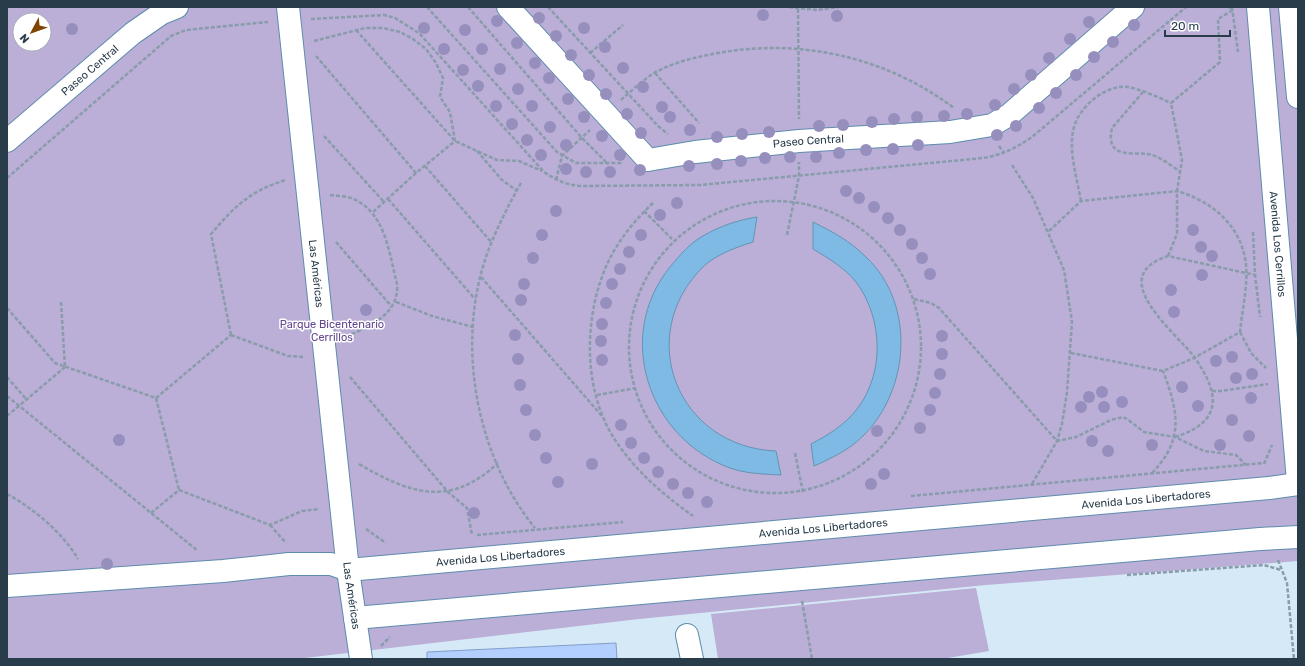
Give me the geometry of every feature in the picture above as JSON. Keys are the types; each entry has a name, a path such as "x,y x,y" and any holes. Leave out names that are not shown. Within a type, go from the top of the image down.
{"street":[{"name":"Paseo Central","path":"7,141 138,30 162,13 177,7"},
{"name":"Las Américas","path":"288,7 348,570 361,659"},
{"path":"508,7 648,160"},
{"name":"Paseo Central","path":"648,160 695,152 799,141 950,132 992,125 1009,115 1133,7"},
{"name":"Avenida Los Cerrillos","path":"1258,7 1298,482"},
{"path":"1290,7 1298,97"},
{"name":"Avenida Los Libertadores","path":"348,570 1262,488 1298,482"},
{"path":"355,618 1252,539 1298,537"},
{"path":"7,586 223,571 289,564 331,564 348,570"},
{"path":"687,635 692,659"}],"path":[{"path":"426,7 551,146 562,156 576,163 608,164 648,160"},
{"path":"468,7 582,138 608,164"},
{"path":"548,7 658,126 674,139 695,152"},
{"path":"789,7 817,10 839,7"},
{"path":"1171,103 1220,62 1218,19 1233,10 1229,7"},
{"path":"590,53 623,25"},
{"path":"314,41 365,28 383,28 400,32 413,39 426,49 436,63 443,78 440,97 450,112 455,141"},
{"path":"356,30 455,141 498,160 519,161 544,172"},
{"path":"556,180 562,156 628,94 655,73 682,61 741,50 785,47 844,56 902,77 926,89 982,127 1004,153"},
{"path":"316,56 416,173"},
{"path":"655,73 699,123"},
{"path":"1081,200 1072,148 1073,130 1081,113 1092,100 1108,90 1127,87 1171,103"},
{"path":"1143,92 1112,128 1110,136 1113,144 1123,153 1149,154 1181,172"},
{"path":"1168,256 1177,234 1177,190 1181,172 1181,147 1171,103"},
{"path":"324,135 384,202"},
{"path":"372,213 416,173 455,141"},
{"path":"475,149 502,180 517,191"},
{"path":"1012,165 1033,198 1049,231 1064,270 1072,322 1071,353 1065,410 1056,441 1032,484"},
{"path":"425,166 492,243"},
{"path":"231,335 211,234 228,214 253,193 272,184 305,174"},
{"path":"521,183 492,243 480,277 473,327 473,361 476,391 486,429 498,463 517,504 536,528"},
{"path":"1049,231 1081,200 1177,190 1192,195 1203,201 1222,215 1232,228 1244,253 1246,273 1240,332 1251,353 1267,369"},
{"path":"329,194 351,198 361,203 372,213 384,231 397,284 396,302 392,307 370,325 344,338"},
{"path":"388,199 476,299"},
{"path":"794,201 841,217 878,245 905,281 914,299 923,347 920,370 907,410 896,431 882,450 864,465 827,486 803,492 778,495 755,494 733,487 712,477 672,447 657,428 644,406 636,388 628,353 627,329 631,304 641,278 658,254 672,239 695,221 716,210 760,202 794,201"},
{"path":"603,417 592,372 591,338 600,284 613,254 627,232 644,211 653,203"},
{"path":"644,211 672,239"},
{"path":"334,240 392,307"},
{"path":"1175,437 1190,432 1206,420 1212,413 1212,391 1194,358 1156,314 1142,286 1141,278 1144,271 1157,260 1168,256 1255,275"},
{"path":"480,277 603,417 619,446 639,472 667,497 693,516"},
{"path":"914,299 932,303 939,308 1056,441"},
{"path":"61,302 65,367"},
{"path":"396,302 439,318 473,327"},
{"path":"7,308 50,359 65,367 156,398"},
{"path":"1071,353 1163,371 1194,358 1240,332"},
{"path":"231,335 288,356 325,358"},
{"path":"156,398 231,335"},
{"path":"7,416 65,367"},
{"path":"1151,473 1163,462 1175,437 1177,425 1176,413 1163,371"},
{"path":"347,373 448,492 467,508 472,535"},
{"path":"7,377 26,399"},
{"path":"1212,391 1269,384"},
{"path":"597,395 636,388"},
{"path":"7,396 223,571"},
{"path":"156,398 179,490"},
{"path":"1056,441 1076,437 1111,420 1123,417 1144,432 1175,437 1204,451 1236,455 1247,465"},
{"path":"335,448 396,484 424,492 448,492 468,486 498,463"},
{"path":"795,453 803,492"},
{"path":"906,496 1264,463"},
{"path":"179,490 270,525 302,511 341,507"},
{"path":"151,513 179,490"},
{"path":"7,494 35,513 63,539 76,555 91,580"},
{"path":"1121,575 1264,565 1281,570"},
{"path":"802,600 812,659"}],"green space":[{"name":"Parque Bicentenario Cerrillos","path":"7,7 1298,7 1298,561 986,585 639,619 296,659 7,659"},
{"path":"976,588 989,651 942,659 718,659 711,614"}],"water":[{"path":"757,217 753,242 727,251 709,262 704,266 683,294 671,323 669,354 676,383 691,409 713,430 742,445 776,451 781,475 749,473 730,468 702,454 678,434 660,409 648,382 643,353 644,323 653,294 670,267 689,246 709,232 729,224"},
{"path":"813,222 854,246 866,257 882,276 893,298 899,322 901,347 898,372 890,395 879,417 863,436 846,450 814,466 811,444 842,425 857,409 866,395 876,362 877,346 876,329 871,312 865,296 856,282 842,268 813,249"}],"building":[{"path":"616,643 617,659 427,659 427,652"}]}
